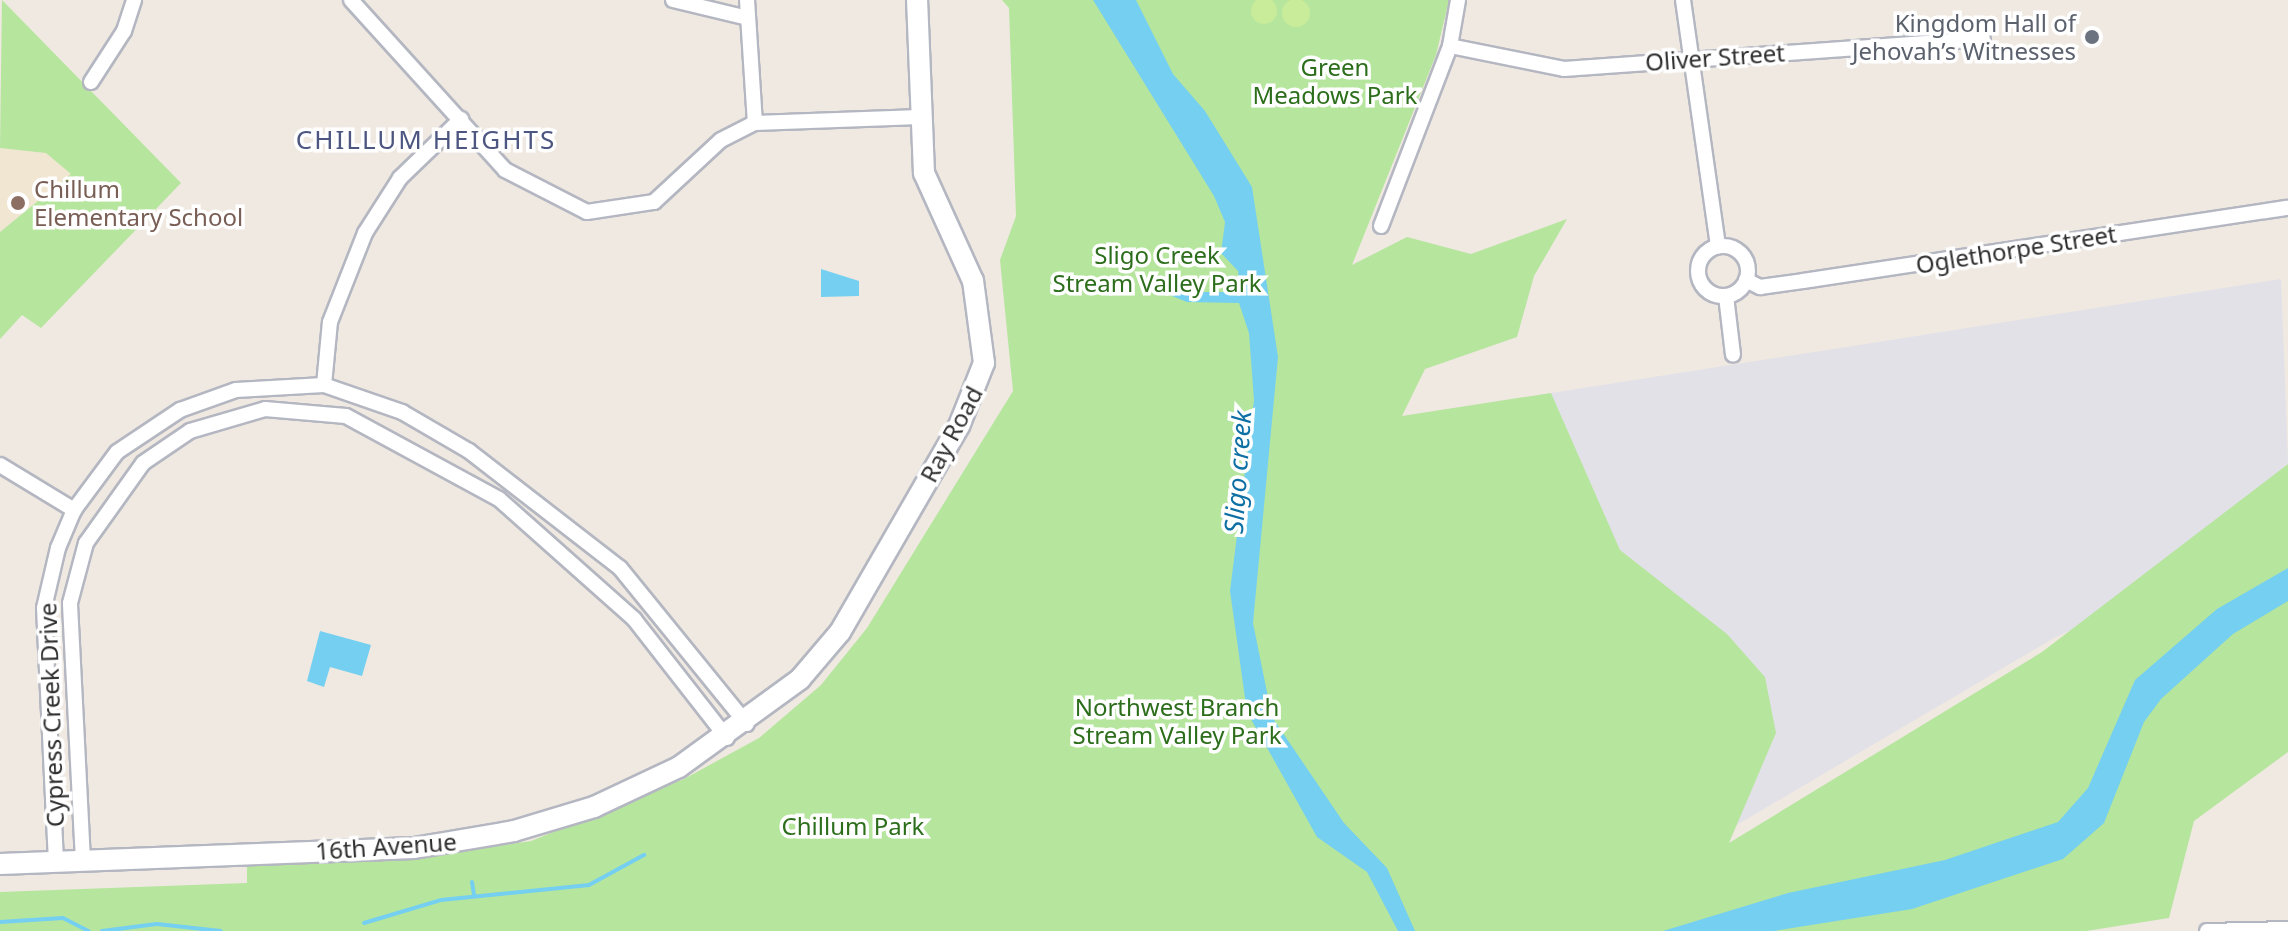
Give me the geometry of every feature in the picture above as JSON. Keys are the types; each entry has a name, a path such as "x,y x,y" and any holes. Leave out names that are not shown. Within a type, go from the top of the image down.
{"street":[{"path":"91,82 124,31 134,0"},
{"path":"351,0 505,170 533,189 603,213 669,194 721,140 755,123 920,117"},
{"path":"673,0 748,18"},
{"path":"747,0 755,123"},
{"name":"Ray Road","path":"747,724 840,632 980,383 979,305 927,187 920,117 917,0"},
{"path":"1381,226 1450,46 1458,0"},
{"path":"1683,0 1718,247"},
{"name":"Oliver Street","path":"1450,46 1564,69 1691,57 1983,39"},
{"path":"324,385 330,322 365,233 400,178 461,119"},
{"name":"Oglethorpe Street","path":"1746,280 1760,287 2288,208"},
{"path":"1718,247 1739,253 1746,280 1726,296 1711,293 1698,275 1700,260 1718,247"},
{"path":"1726,296 1733,355"},
{"name":"Cypress Creek Drive","path":"56,862 44,608 74,510 117,452 180,410 236,390 324,385 402,412 554,511 654,603 747,724"},
{"name":"Cypress Creek Drive","path":"83,861 70,603 86,543 123,486 155,454 190,431 265,409 346,416 499,499 623,608 727,738"},
{"path":"0,465 74,510"},
{"name":"16th Avenue","path":"0,864 414,848 477,839 604,803 727,738 747,724"},
{"path":"2207,931 2288,929"}],"shaded area":[{"name":"Chillum Elementary School","path":"0,148 46,153 72,174 0,232"},
{"path":"2281,279 2288,463 2149,594 2054,638 1701,846 1347,425"}],"green space":[{"path":"1264,-2 1273,2 1277,11 1273,20 1264,24 1255,20 1251,11 1255,2"},
{"path":"1296,-1 1306,3 1310,13 1306,23 1296,27 1286,23 1282,13 1286,3"},
{"path":"2,0 181,183 41,328 22,315 0,339 0,232 71,174 46,153 0,148"},
{"path":"1002,0 1449,0 1436,55 1352,265 1407,237 1471,254 1567,219 1534,276 1517,337 1425,369 1402,416 1551,393 1620,550 1727,634 1765,677 1776,733 1729,843 2042,652 2288,464 2288,752 2194,821 2169,918 2086,931 0,931 0,892 247,883 247,866 406,860 531,841 684,779 759,738 821,685 867,628 1013,391 1000,260 1016,216 1009,8"}],"water":[{"path":"1093,0 1136,0 1173,74 1205,111 1252,187 1278,357 1253,623 1272,717 1344,823 1387,868 1415,931 1398,931 1367,872 1317,837 1247,712 1230,591 1254,400 1249,333 1239,303 1187,302 1155,289 1160,280 1185,292 1240,292 1238,271 1221,253 1225,222 1214,196"},
{"path":"821,269 859,281 859,296 821,297"},
{"path":"2288,568 2288,601 2233,634 2161,699 2144,722 2104,823 2063,859 1912,909 1774,931 1663,931 1788,893 1945,860 2058,822 2088,788 2135,680 2217,609"},
{"path":"320,631 371,645 362,676 330,667 324,687 307,681"}],"waterway":[{"path":"364,923 441,900 589,885 644,855"},
{"path":"472,882 474,895"},
{"path":"0,922 63,918 89,931"},
{"path":"102,931 157,924 221,931"}],"place":[{"name":"Kingdom Hall of Jehovah’s Witnesses","path":"2092,37"},
{"name":"Chillum Elementary School","path":"18,203"}],"district":[{"name":"CHILLUM HEIGHTS","path":"426,140"}],"park label":[{"name":"Green Meadows Park","path":"1335,81"},
{"name":"Sligo Creek Stream Valley Park","path":"1157,269"},
{"name":"Northwest Branch Stream Valley Park","path":"1177,721"},
{"name":"Chillum Park","path":"853,826"}],"water label":[{"name":"Sligo creek","path":"1238,472"}]}
